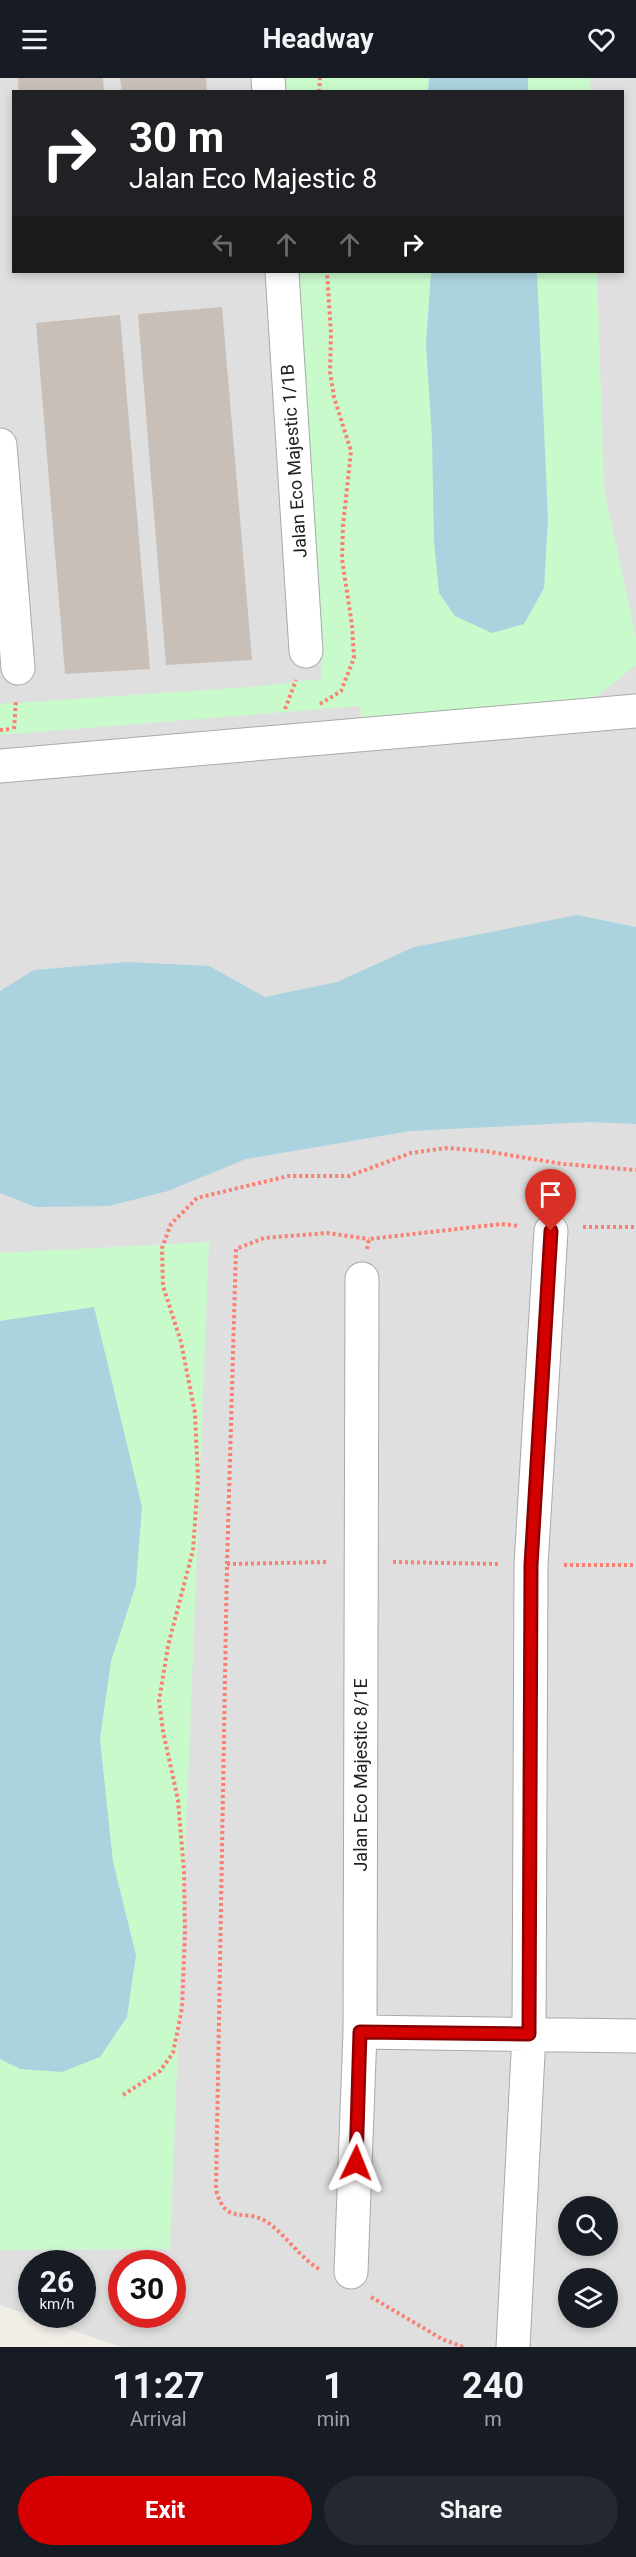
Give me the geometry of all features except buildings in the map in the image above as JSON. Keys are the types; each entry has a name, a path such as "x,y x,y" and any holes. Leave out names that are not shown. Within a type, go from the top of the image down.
{"street":[{"name":"Jalan Eco Majestic 1/1B","path":"282,273 306,651"},
{"path":"0,445 18,668"},
{"path":"0,766 636,711"},
{"path":"513,2347 529,2034 531,1565 551,1231"},
{"name":"Jalan Eco Majestic 8/1E","path":"347,2280 360,2032 362,1279"},
{"path":"360,2032 636,2036"}],"path":[{"path":"319,705 341,691 354,658 352,625 342,559 351,451 334,397 330,372 331,334 327,273"},
{"path":"273,711 296,708"},
{"path":"0,730 26,728"},
{"path":"123,2095 160,2071 173,2053 182,2008 185,1933 184,1872 178,1800 159,1701 168,1646 193,1550 198,1480 195,1413 181,1342 164,1286 162,1248 171,1224 197,1198 288,1176 349,1176 411,1153 446,1148 485,1151 563,1164 636,1170"},
{"path":"463,2347 442,2339 347,2280 306,2261 266,2221 227,2211 220,2206 216,2190 227,1564 236,1249 264,1238 327,1233 369,1239 501,1224 551,1231 588,1226 636,1227"},
{"path":"362,1279 369,1239"},
{"path":"227,1564 361,1562 636,1565"}],"shaded area":[{"path":"0,78 636,78 636,2347 121,2347 66,2328 96,2328 96,2250 18,2250 18,2311 0,2305"}],"green space":[{"path":"283,78 590,78 591,90 284,90"},
{"path":"296,273 597,273 604,489 636,637 636,665 596,697 362,725 360,706 0,735 0,704 250,687 322,679"},
{"path":"209,1242 170,2249 0,2250 0,1253"}],"water":[{"path":"429,78 528,78 528,90 428,90"},
{"path":"431,273 537,273 548,519 544,588 524,624 492,633 455,616 439,593 434,542 432,438 426,344"},
{"path":"577,915 636,927 636,1124 590,1122 410,1131 246,1159 168,1191 109,1206 35,1207 0,1193 0,991 34,970 127,962 209,966 265,997 337,982 414,947"},
{"path":"94,1307 142,1507 136,1585 111,1661 100,1739 113,1862 136,1955 127,2017 100,2057 62,2072 20,2069 0,2059 0,1321"}],"route":[{"path":"356,2163 360,2032 529,2034 531,1565 551,1231"}]}
